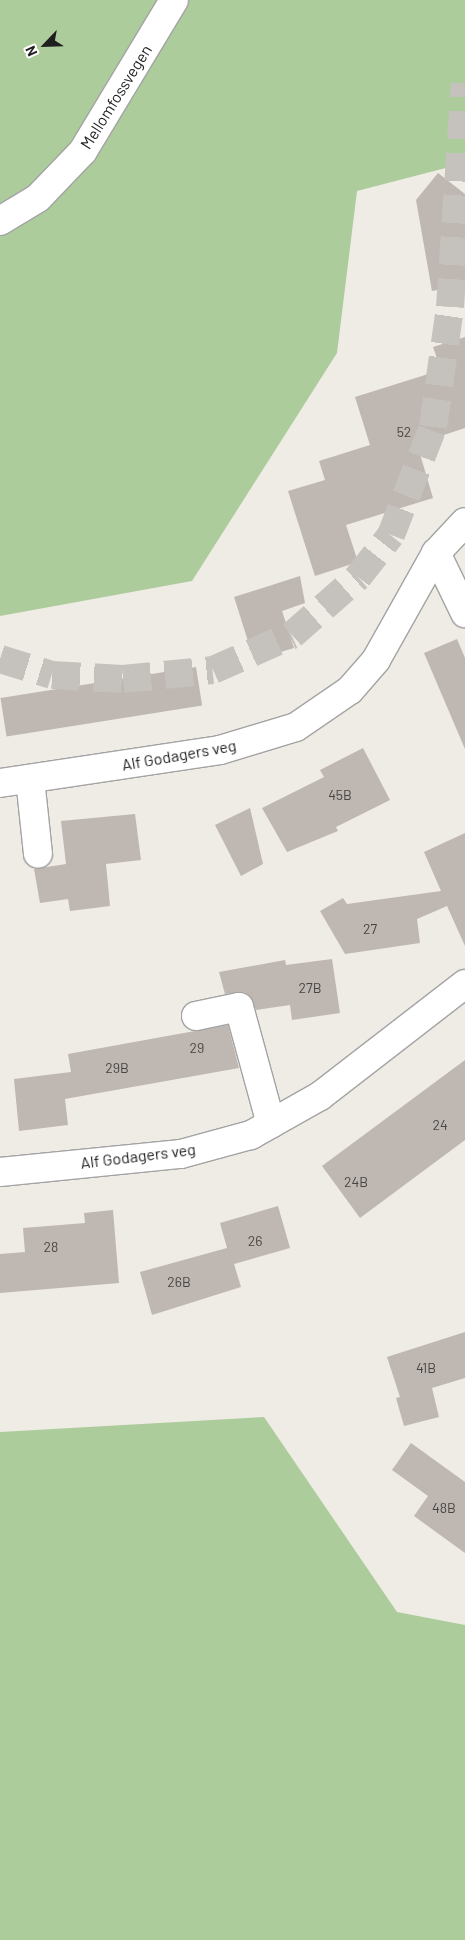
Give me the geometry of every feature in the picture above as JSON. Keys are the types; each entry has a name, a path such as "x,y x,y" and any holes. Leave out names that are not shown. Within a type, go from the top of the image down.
{"street":[{"name":"Mellomfossvegen","path":"0,221 38,198 83,151 174,0"},
{"name":"Alf Godagers veg","path":"0,784 220,750 296,727 350,690 376,660 436,552 465,522"},
{"path":"436,552 465,613"},
{"path":"30,779 38,854"},
{"name":"Alf Godagers veg","path":"0,1172 181,1154 251,1135 320,1096 465,984"},
{"path":"196,1016 240,1007 271,1124"}],"green space":[{"path":"0,0 465,0 465,163 357,191 337,353 192,581 0,616"},
{"path":"264,1417 397,1612 465,1625 465,1940 0,1940 0,1432"}],"building":[{"path":"438,173 465,194 465,285 432,291 416,200"},
{"path":"465,337 465,428 417,444 433,498 346,525 358,562 315,576 288,491 325,480 319,461 370,445 355,397 441,370 433,347"},
{"path":"300,576 305,603 282,611 294,648 254,660 234,597"},
{"path":"457,639 465,658 465,749 424,653"},
{"path":"196,667 202,706 7,736 0,698"},
{"path":"363,748 390,800 336,827 338,831 287,852 262,808 324,777 320,770"},
{"path":"250,808 263,864 241,876 215,825"},
{"path":"135,814 141,860 106,864 110,906 70,911 68,899 40,903 34,869 66,864 61,821"},
{"path":"465,833 465,946 447,906 417,919 420,943 345,954 320,911 343,898 347,904 441,891 424,852"},
{"path":"332,959 340,1013 292,1020 290,1005 256,1010 250,996 244,992 225,994 219,972 285,960 286,965"},
{"path":"228,1025 239,1068 65,1099 68,1125 19,1131 14,1079 71,1072 68,1054"},
{"path":"465,1060 465,1140 360,1218 322,1166"},
{"path":"278,1206 290,1248 234,1264 241,1287 152,1315 140,1272 227,1248 220,1223"},
{"path":"113,1210 119,1283 0,1293 0,1254 25,1252 23,1228 85,1223 84,1213"},
{"path":"465,1332 465,1378 432,1388 439,1417 404,1426 396,1398 400,1397 387,1357"},
{"path":"411,1443 465,1482 465,1553 414,1516 428,1496 392,1470"}],"tunnel":[{"path":"0,659 52,675 123,679 213,670 292,635 358,577 391,535 433,427 450,307 465,84"}]}
